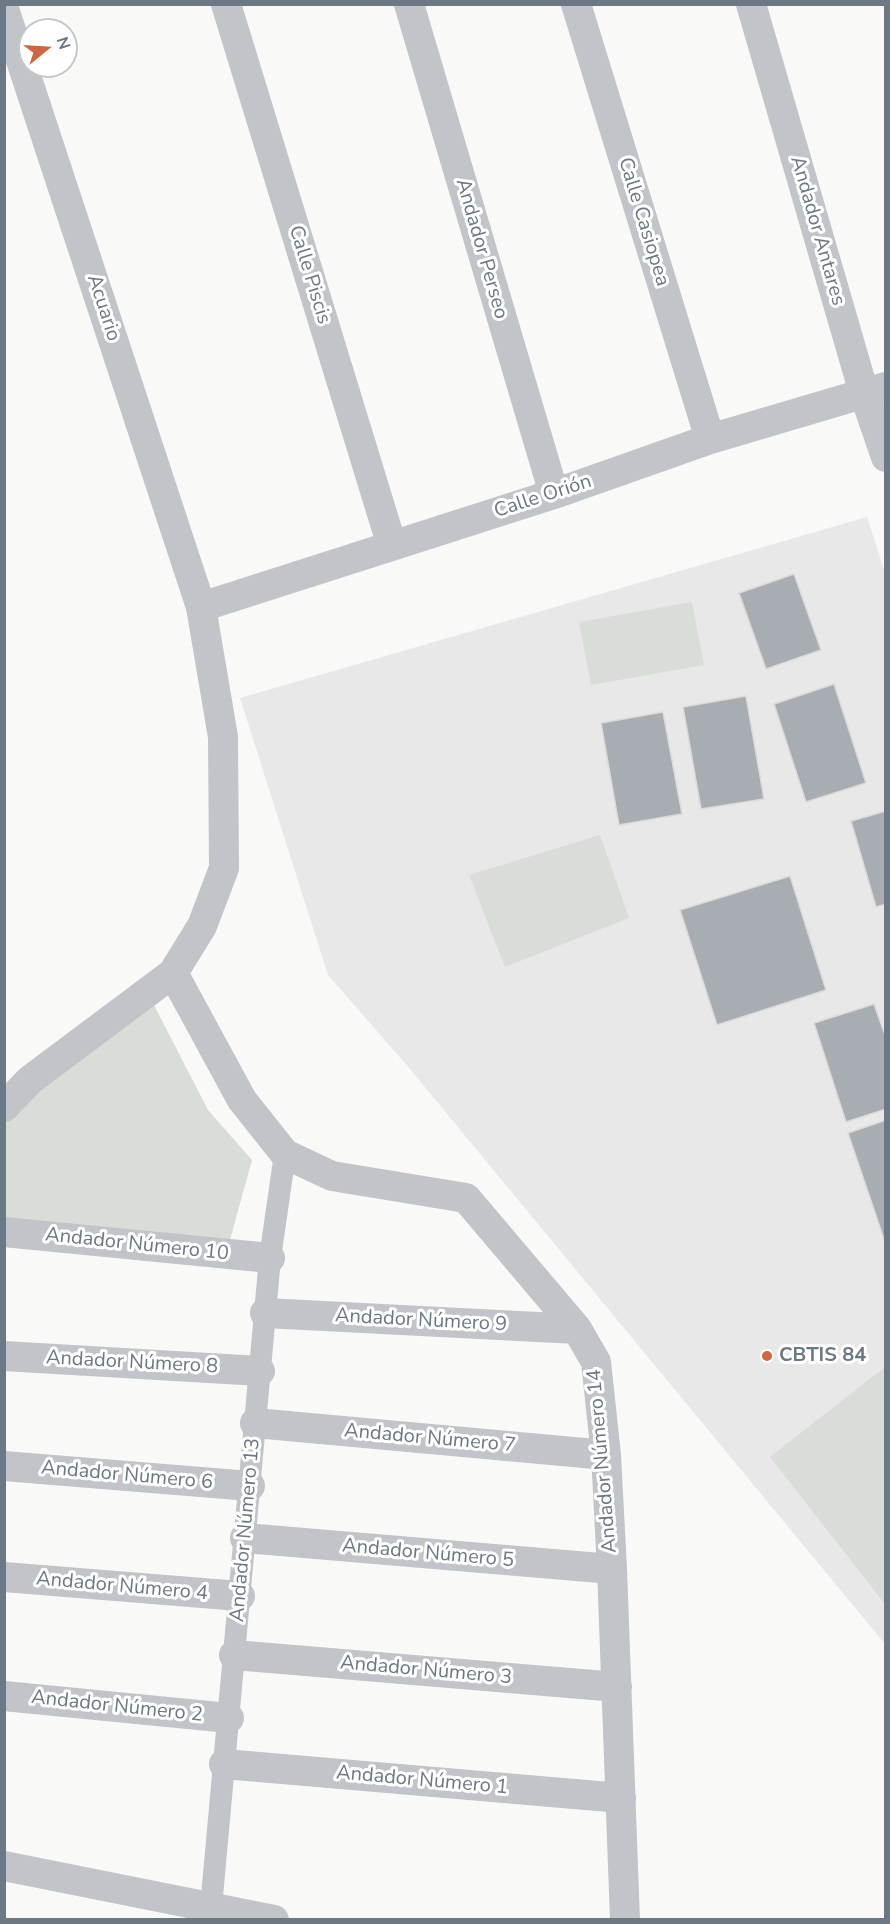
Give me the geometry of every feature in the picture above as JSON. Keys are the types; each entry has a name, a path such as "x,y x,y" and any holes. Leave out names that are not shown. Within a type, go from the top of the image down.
{"street":[{"name":"Calle Piscis","path":"226,4 392,546"},
{"name":"Andador Perseo","path":"409,4 554,494"},
{"name":"Calle Casiopea","path":"576,4 710,439"},
{"name":"Andador Antares","path":"751,4 875,390 885,457"},
{"name":"Acuario","path":"4,9 201,607 223,737 224,868 202,926 172,973"},
{"name":"Calle Orión","path":"201,607 554,494 710,439 875,390"},
{"path":"4,1107 30,1080 172,973"},
{"name":"Andador Número 14","path":"172,973 242,1100 285,1154 332,1176 466,1198 577,1329 596,1362 606,1455 626,1920"},
{"name":"Andador Número 13","path":"211,1906 270,1258 285,1154"},
{"name":"Andador Número 10","path":"4,1232 270,1258"},
{"name":"Andador Número 9","path":"265,1313 577,1329"},
{"name":"Andador Número 8","path":"4,1356 260,1371"},
{"name":"Andador Número 7","path":"255,1423 606,1455"},
{"name":"Andador Número 6","path":"4,1466 250,1486"},
{"name":"Andador Número 5","path":"245,1538 612,1569"},
{"name":"Andador Número 4","path":"4,1577 240,1596"},
{"name":"Andador Número 3","path":"234,1655 617,1687"},
{"name":"Andador Número 2","path":"4,1696 229,1718"},
{"name":"Andador Número 1","path":"224,1764 621,1798"},
{"path":"4,1866 274,1920"}],"shaded area":[{"name":"CBTIS 84","path":"867,517 886,576 885,1644 410,1069 328,975 240,698"},
{"path":"692,602 704,665 591,685 579,622"},
{"path":"600,835 629,918 505,967 469,875"},
{"path":"153,1003 208,1110 252,1160 230,1240 5,1221 4,1112"},
{"path":"886,1367 885,1604 770,1457"}],"building":[{"path":"794,574 821,650 766,669 739,593"},
{"path":"834,684 866,783 806,802 774,704"},
{"path":"746,696 764,799 701,809 683,707"},
{"path":"663,712 682,814 619,825 601,723"},
{"path":"886,811 886,904 876,907 851,821"},
{"path":"790,876 826,990 717,1025 680,910"},
{"path":"874,1004 886,1038 886,1109 846,1122 814,1023"},
{"path":"886,1120 886,1245 848,1133"}],"place":[{"name":"CBTIS 84","path":"767,1356"}]}
